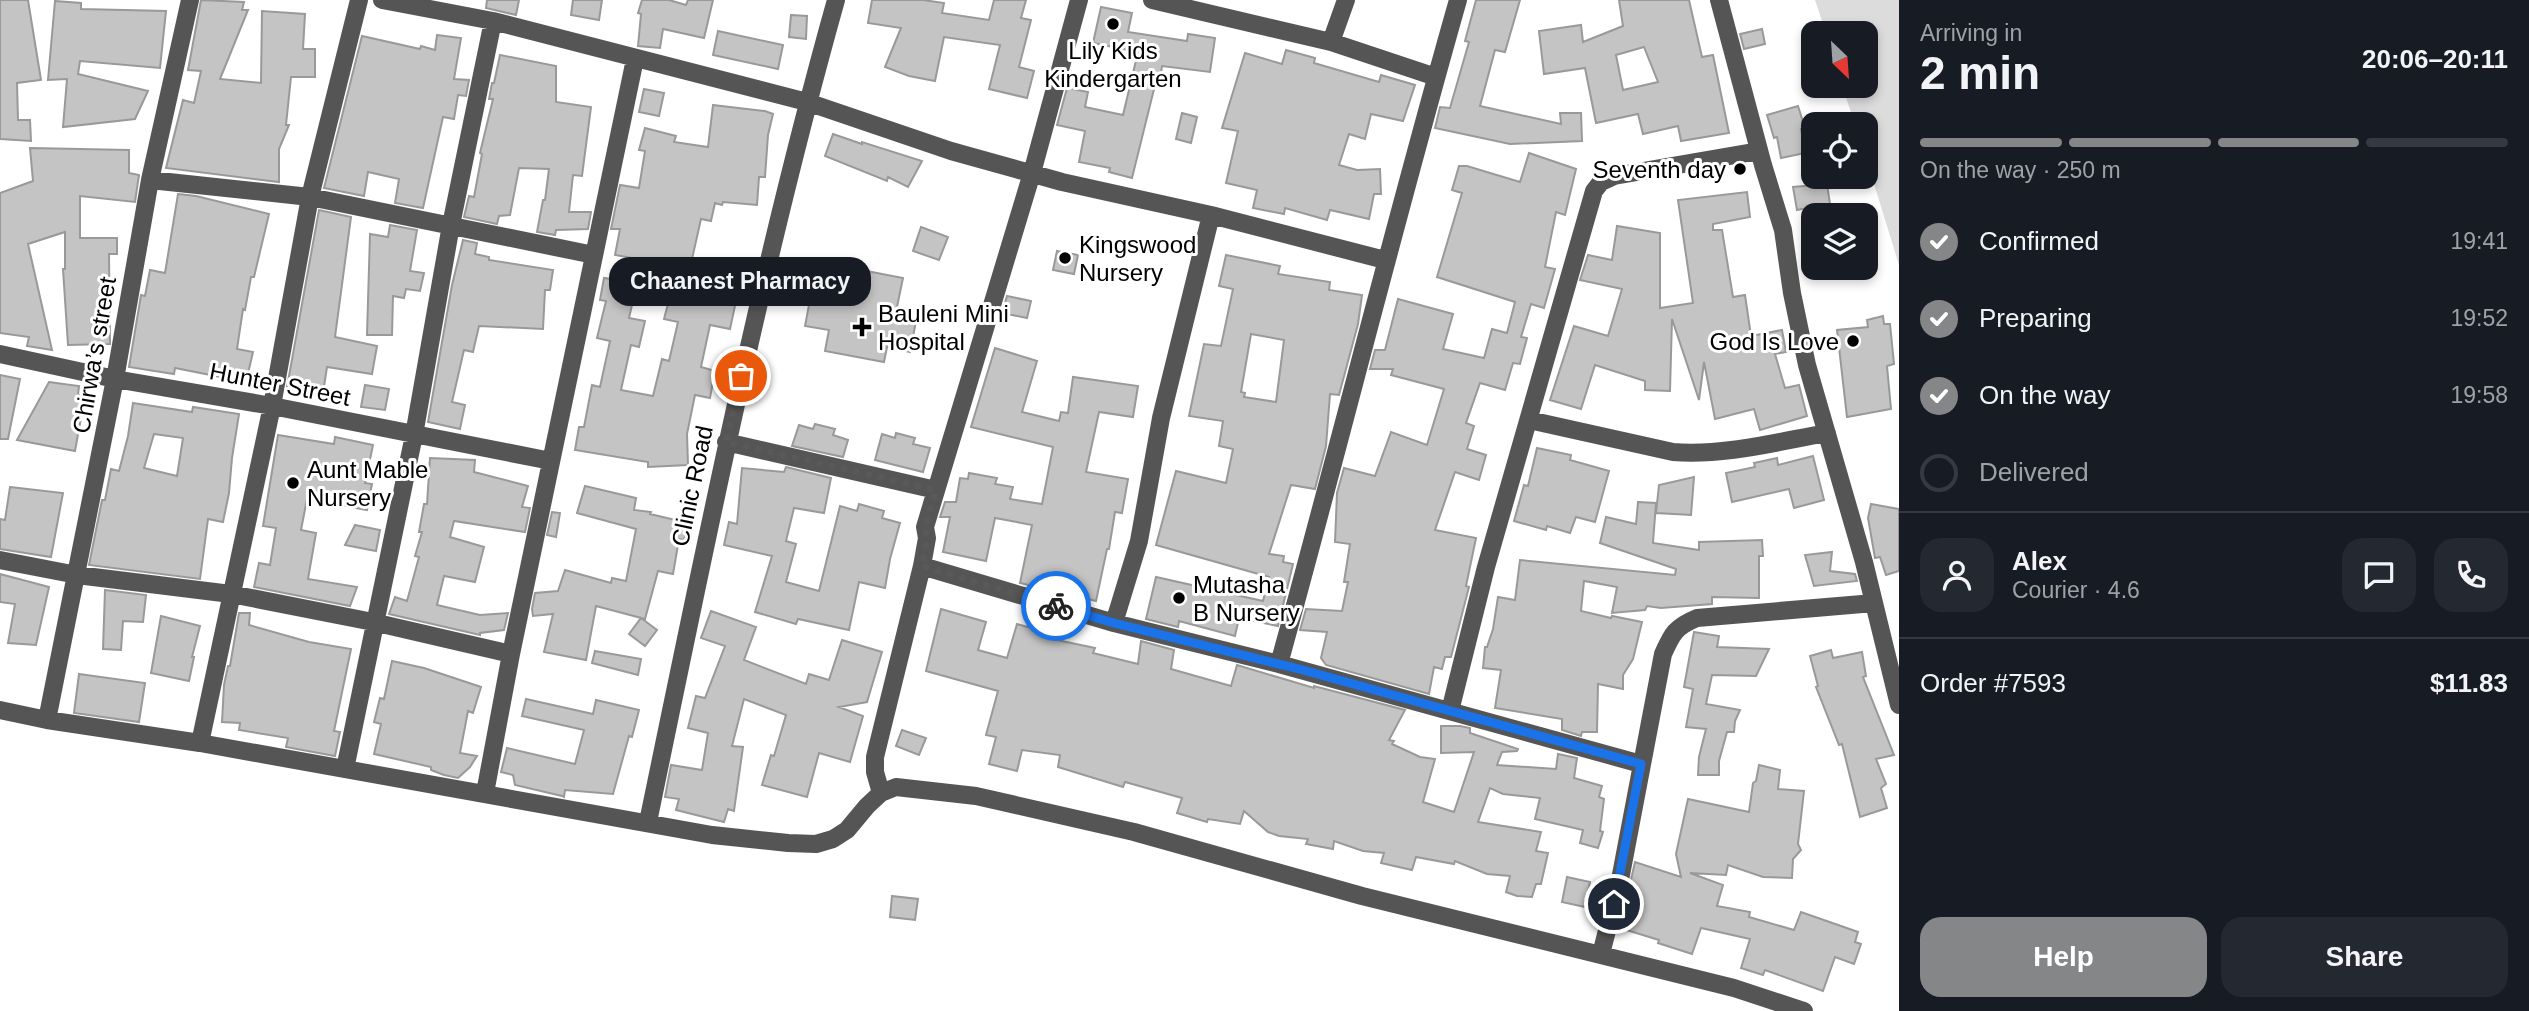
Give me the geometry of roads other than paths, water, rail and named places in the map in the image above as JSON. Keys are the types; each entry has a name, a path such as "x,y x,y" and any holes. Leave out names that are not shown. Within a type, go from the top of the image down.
{"street":[{"name":"Chirwa’s street","path":"47,720 115,379 150,180 190,0"},
{"path":"200,743 272,405 310,197 359,0"},
{"path":"382,0 493,21 807,102 951,151 1385,260"},
{"name":"Clinic Road","path":"648,822 726,442 807,102 836,0"},
{"path":"881,793 875,757 922,566 927,538 925,527 1032,173 1079,0"},
{"path":"1152,0 1331,42 1436,77"},
{"path":"1331,42 1346,0"},
{"path":"1279,664 1334,464 1385,260 1458,0"},
{"path":"1719,0 1759,152 1783,230 1804,353 1874,603 1899,705"},
{"path":"345,769 373,622 414,435 451,225 493,21"},
{"path":"485,793 511,654 635,59"},
{"path":"1450,711 1486,566 1594,191 1601,181 1614,176 1759,152"},
{"path":"150,180 310,197 594,255"},
{"path":"1114,623 1139,541 1161,418 1211,215"},
{"name":"Hunter Street","path":"0,354 115,379 272,405 551,461"},
{"path":"1529,420 1686,453 1707,453 1827,433"},
{"path":"726,442 936,490"},
{"path":"0,560 77,575 231,594 373,622 511,654"},
{"path":"922,566 1114,623 1279,664 1641,764"},
{"path":"1601,954 1620,880 1663,654 1672,635 1681,624 1697,618 1874,603"},
{"path":"0,710 750,840 816,844 833,839 847,830 881,793 895,787 976,796 1134,832 1362,896 1734,988 1804,1011"}],"place":[{"name":"Lily Kids Kindergarten","path":"1113,24"},
{"name":"Seventh day","path":"1740,169"},
{"name":"Kingswood Nursery","path":"1065,258"},
{"name":"Bauleni Mini Hospital","path":"862,327"},
{"name":"God Is Love","path":"1853,341"},
{"name":"Chaanest Pharmacy","path":"741,376"},
{"name":"Aunt Mable Nursery","path":"293,483"},
{"name":"Mutasha B Nursery","path":"1179,598"}]}
